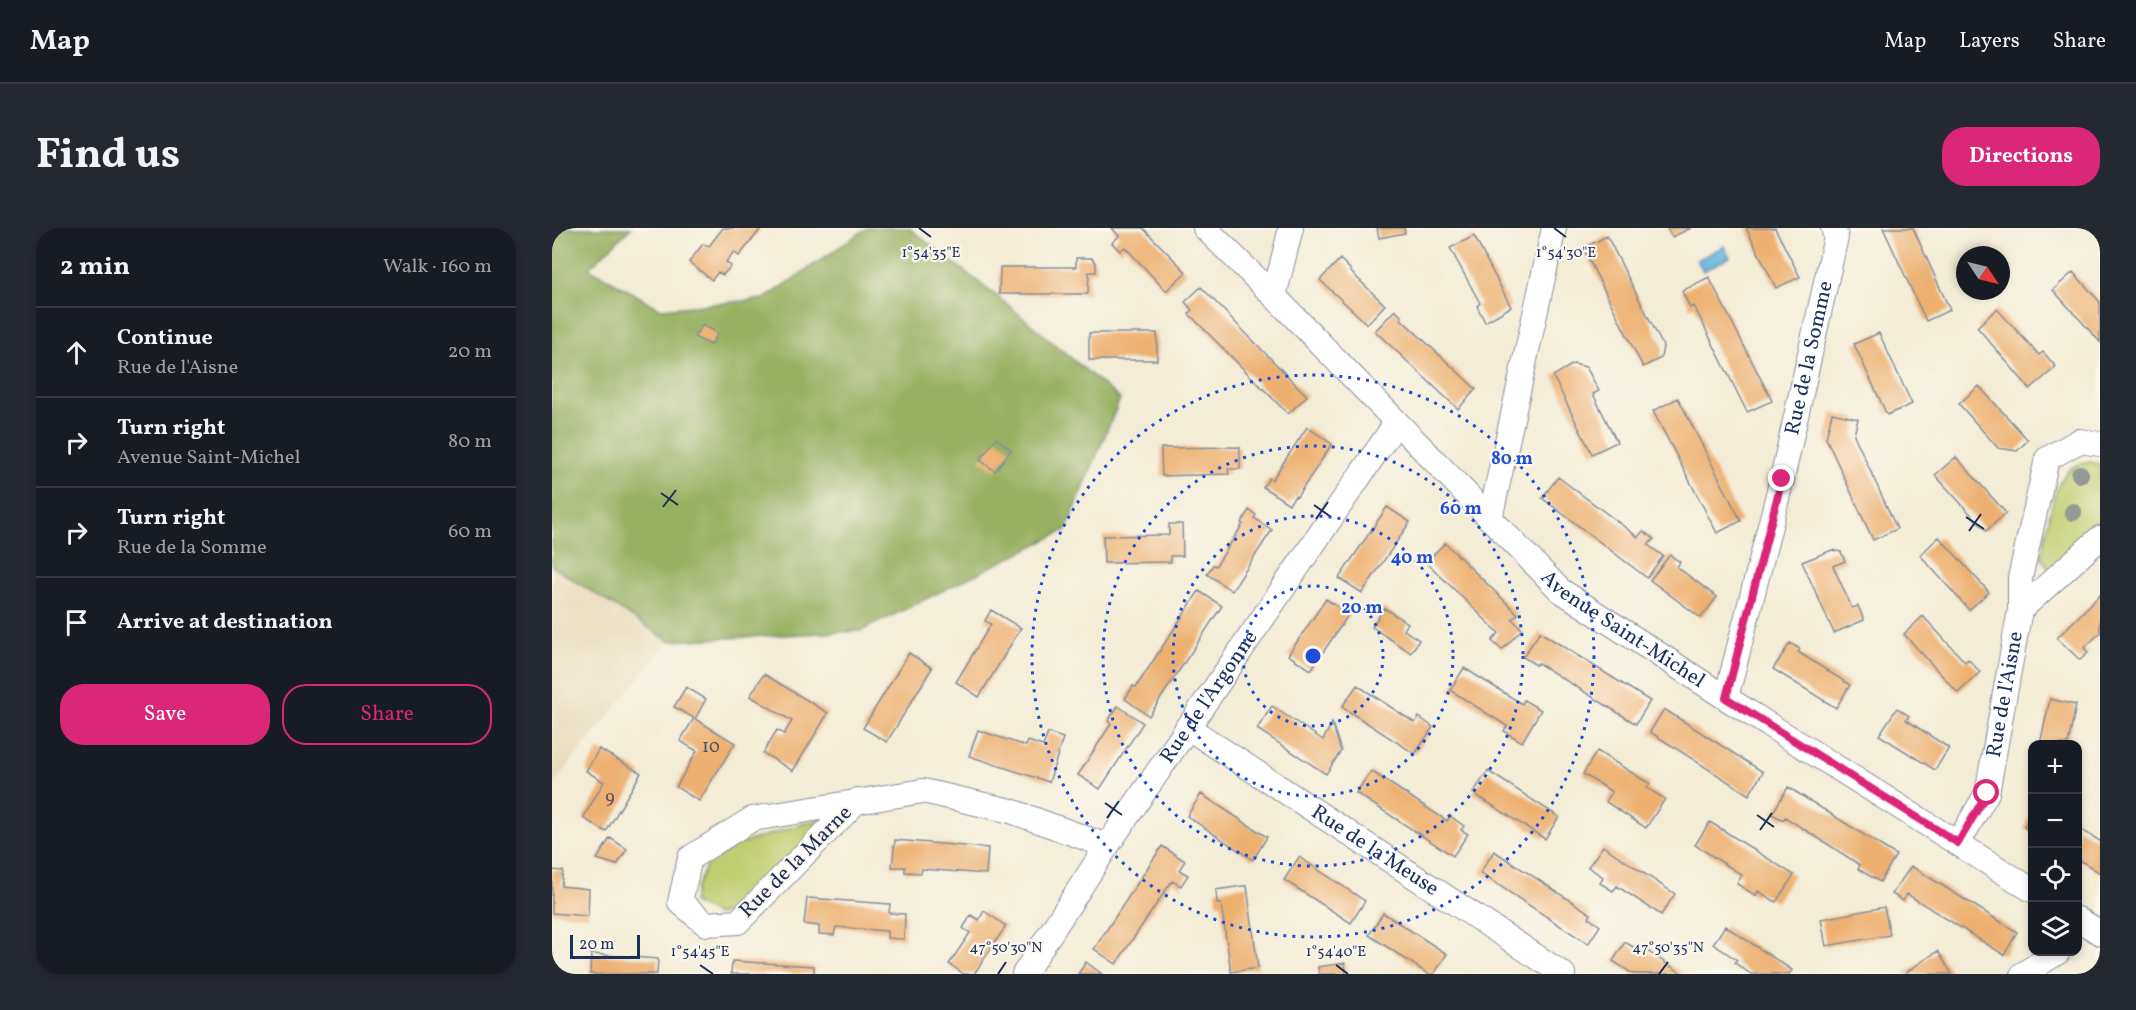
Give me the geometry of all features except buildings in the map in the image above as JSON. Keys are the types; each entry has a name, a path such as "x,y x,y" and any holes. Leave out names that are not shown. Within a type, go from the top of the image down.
{"street":[{"name":"Avenue Saint-Michel","path":"1205,228 1560,590 1726,698 2028,887"},
{"path":"1274,296 1291,228"},
{"path":"1490,519 1554,228"},
{"name":"Rue de la Somme","path":"1726,698 1782,479 1836,237 1833,228"},
{"name":"Rue de l'Argonne","path":"1024,974 1187,727 1396,423"},
{"name":"Rue de l'Aisne","path":"1958,843 1987,793 2020,610 2020,578 2046,459 2079,441 2100,444"},
{"name":"Rue de l'Aisne","path":"2020,610 2100,538"},
{"name":"Rue de la Meuse","path":"1187,727 1563,974"},
{"name":"Rue de la Marne","path":"858,800 738,922 706,924 680,902 690,858 752,819 858,800 923,791 1011,811 1107,846"},
{"path":"2023,974 2050,956"}],"shaded area":[{"path":"552,566 669,641 552,786"}],"green space":[{"path":"552,228 631,228 589,268 661,309 764,299 867,228 909,228 1008,305 1120,399 1066,530 861,631 669,641 552,566"},
{"path":"2090,462 2100,464 2100,532 2056,570 2048,568 2041,557 2057,488 2070,469"},
{"path":"821,818 817,833 739,907 718,915 693,903 696,888 708,862 737,845"}],"water":[{"path":"1724,246 1730,257 1703,271 1697,260"}],"route":[{"path":"1782,479 1726,698 1958,843 1987,793"}]}
